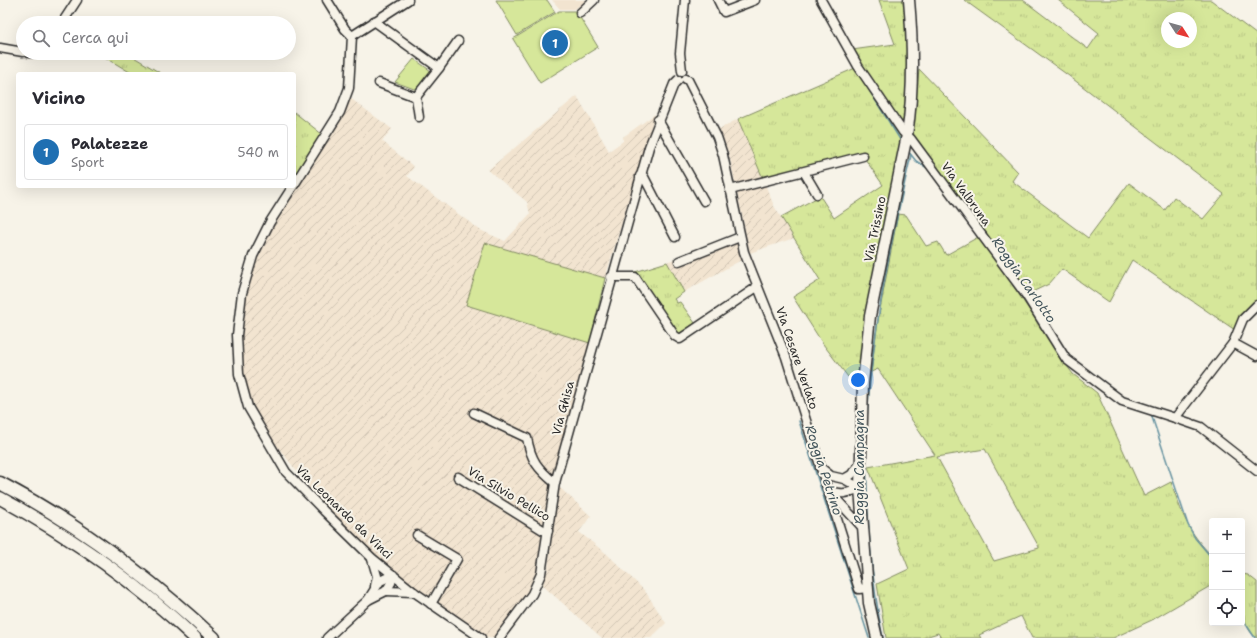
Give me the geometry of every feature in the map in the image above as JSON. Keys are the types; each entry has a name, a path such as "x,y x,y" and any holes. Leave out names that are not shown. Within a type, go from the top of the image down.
{"highway":[{"path":"0,483 49,511 110,552 168,597 214,638"},
{"path":"0,498 50,528 101,562 144,594 195,638"}],"main road":[{"name":"Via Trissino","path":"860,464 863,383 870,316 908,135 911,108 913,44 909,0"},
{"path":"860,464 860,488 869,603 877,638"}],"street":[{"path":"67,16 77,0"},
{"path":"326,0 345,30 352,36 398,3 408,0"},
{"path":"580,13 594,0"},
{"path":"682,80 676,74 682,70 680,53 685,0"},
{"path":"718,0 724,12 755,0"},
{"name":"Via Valbruna","path":"821,0 858,66 903,132 908,135 1026,296 1066,359 1122,400 1201,427 1257,471"},
{"path":"374,21 439,68"},
{"name":"Via Leonardo da Vinci","path":"296,182 340,112 349,88 352,36"},
{"path":"419,117 416,97 458,41"},
{"path":"0,48 16,51"},
{"name":"Via Ghisa","path":"499,638 520,611 537,584 544,564 555,482 611,277 658,120 674,84 682,80"},
{"name":"Via Cesare Verlato","path":"682,80 688,80 717,137 723,155 740,237 757,287 781,344 819,467 829,490 859,589 868,588"},
{"path":"379,83 416,97"},
{"path":"658,120 704,201"},
{"path":"730,190 863,156"},
{"path":"804,172 818,194"},
{"path":"640,176 644,178 676,237"},
{"name":"Via Leonardo da Vinci","path":"292,188 270,222 253,256 242,293 237,335 239,374 248,407 286,472 372,558 414,592 481,638"},
{"path":"679,261 740,237"},
{"path":"611,277 635,277 675,336 680,340 757,287"},
{"path":"1175,418 1233,343 1243,319 1257,305"},
{"path":"1233,343 1257,356"},
{"path":"474,413 527,438 530,454 535,463 555,482"},
{"path":"844,479 851,475 860,464"},
{"path":"819,467 831,476 844,479 860,488"},
{"name":"Via Silvio Pellico","path":"458,476 543,530 548,531"},
{"path":"829,490 839,494 860,488"},
{"name":"Via Cesare Verlato","path":"829,490 863,528"},
{"path":"417,535 457,559 431,604"},
{"path":"372,558 376,571 375,586"},
{"path":"368,600 375,586 383,579 393,575"},
{"path":"386,591 391,583 393,575"},
{"path":"327,638 368,600 386,591 414,592"}],"shaded area":[{"path":"552,0 587,0 575,9 560,9"},
{"path":"577,96 609,151 623,141 623,137 655,114 605,278 512,253 466,305 590,343 561,446 553,484 542,563 527,595 495,638 489,638 420,592 366,548 317,497 270,437 254,410 244,376 241,343 244,302 256,262 272,225 334,132 350,98 392,129 382,141 414,167 407,176 480,230 505,241 530,214 527,202 488,170"},
{"path":"738,119 774,206 794,238 750,253 729,154 719,129"},
{"path":"735,235 743,259 684,292 667,262"},
{"path":"558,486 591,516 579,532 607,554 645,591 666,623 651,638 602,638 542,585 548,569"}],"green space":[{"path":"496,0 547,0 555,12 517,35"},
{"path":"879,0 903,0 907,57 904,114 896,171 859,374 848,377 823,344 793,297 820,280 781,217 820,196 834,218 883,185 863,156 764,181 738,119 860,66 852,50 895,44"},
{"path":"964,0 1023,0 1088,49 1099,33 1058,0 1211,0 1257,35 1257,300 1241,317 1235,330 1132,260 1109,302 1062,269 1049,284 1028,294 913,135 919,69 1018,172 1012,181 1088,238 1129,183 1165,210 1174,197 1203,219 1224,194 1069,76"},
{"path":"559,11 576,11 598,47 540,83 513,39"},
{"path":"414,59 431,71 417,90 395,82"},
{"path":"110,60 139,60 159,72 130,72"},
{"path":"296,114 323,135 296,175"},
{"path":"898,214 906,215 926,246 938,242 946,255 980,236 1064,362 1073,374 1097,393 1144,496 1171,482 1191,530 1209,553 1209,587 1152,620 1113,638 1032,638 1021,616 979,635 981,638 941,638 938,633 922,638 886,638 877,584 909,569 868,467 935,455 878,369 871,372 878,320","holes":["985,449 1039,548 994,561 937,457"]},
{"path":"485,243 605,278 590,343 466,305"},
{"path":"667,262 684,292 674,299 677,303 680,302 695,323 678,334 635,272"},
{"path":"1245,574 1257,582 1257,638 1251,633 1245,621"}],"waterway":[{"name":"Roggia Carlotto","path":"847,55 901,141"},
{"name":"Roggia Carlotto","path":"908,151 916,161 929,169"},
{"name":"Roggia Campagna","path":"866,439 868,403 876,332 888,261 911,155"},
{"name":"Roggia Carlotto","path":"1082,376 1103,391"},
{"name":"Roggia Carlotto","path":"1151,414 1188,525 1195,538 1209,554"},
{"name":"Roggia Petrino","path":"799,421 869,638"},
{"name":"Roggia Campagna","path":"866,449 867,496 872,568 883,638"},
{"name":"Roggia Carlotto","path":"1245,623 1255,638"}],"place":[{"name":"Palatezze","path":"555,43"}]}
